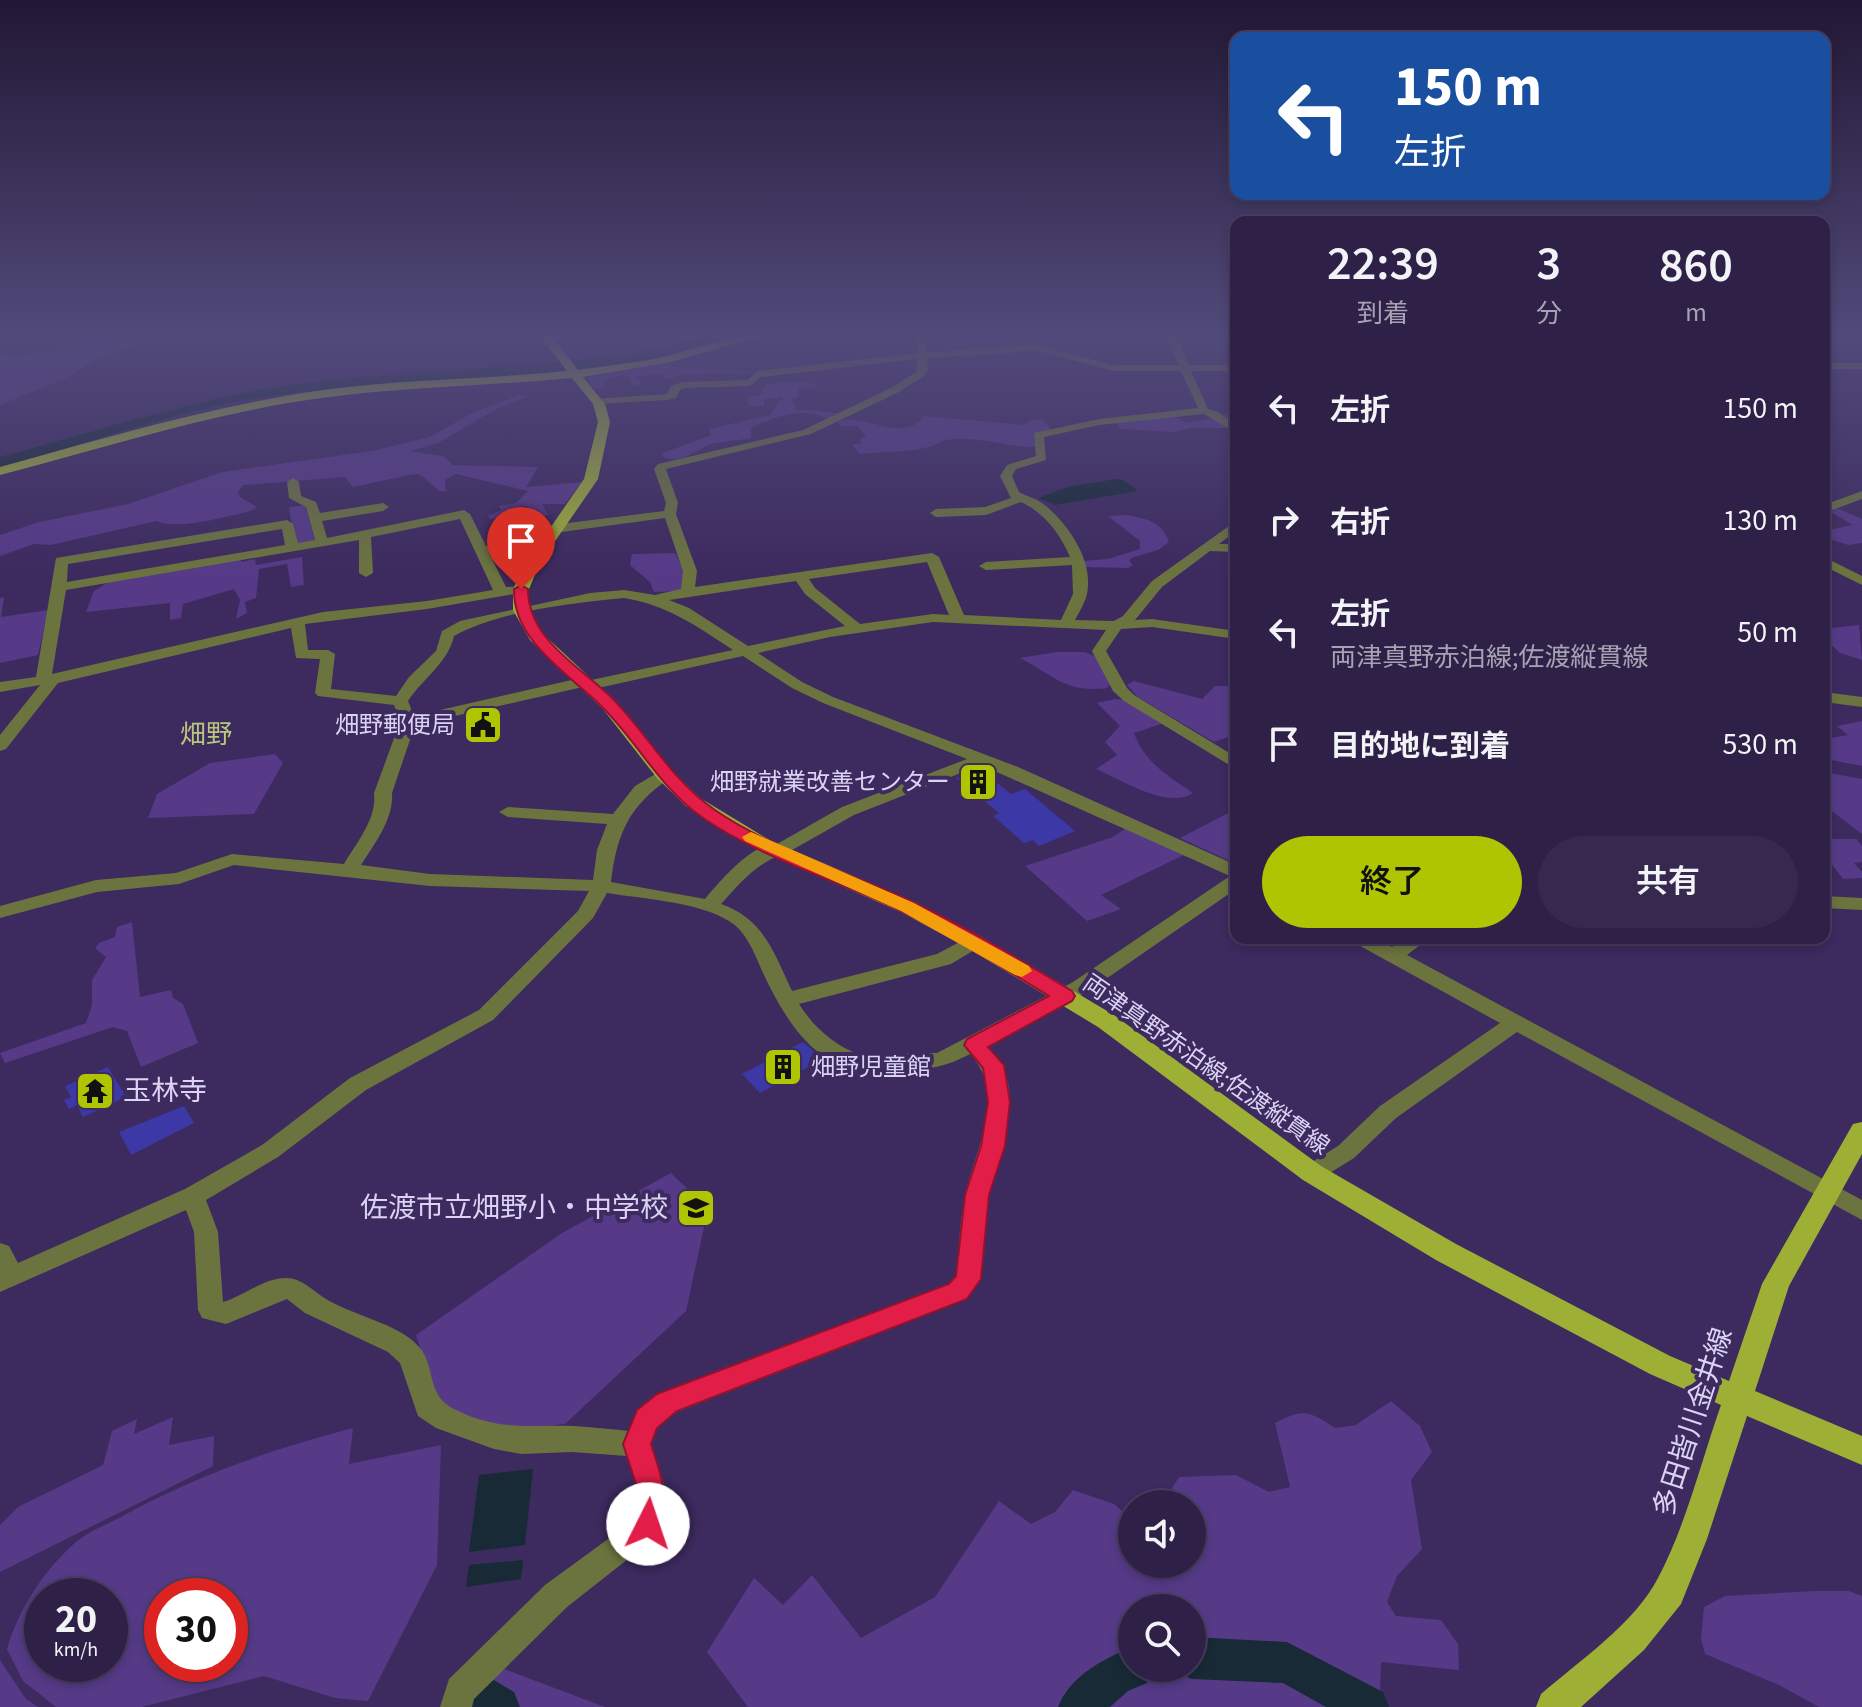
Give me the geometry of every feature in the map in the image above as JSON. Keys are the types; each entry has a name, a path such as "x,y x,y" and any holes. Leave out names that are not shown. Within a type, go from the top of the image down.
{"main road":[{"path":"0,471 152,427 208,416"},
{"path":"514,596 594,471 603,416"},
{"name":"両津真野赤泊線;佐渡縦貫線","path":"514,596 536,637 609,705 664,774 709,814 776,849 908,907 1065,996 1152,1053 1312,1173 1381,1216 1566,1318 1660,1365 1862,1451"},
{"name":"多田皆川金井線","path":"1554,1707 1632,1638 1669,1592 1691,1539 1748,1359 1776,1284 1862,1131"}],"street":[{"path":"687,592 690,571 670,514 672,503 660,469 662,466 807,432 841,416"},
{"path":"1017,500 1009,489 1006,476 1011,467 1040,460 1038,435 1099,422 1160,416"},
{"path":"293,482 295,498 312,505 322,542"},
{"path":"1830,507 1862,495"},
{"path":"936,513 986,511 1017,500 1032,503 1050,516 1077,561 1081,576 1081,593 1066,623"},
{"path":"283,502 292,547"},
{"path":"315,518 383,507"},
{"path":"60,587 365,535 464,514 482,551 514,596"},
{"path":"482,551 557,528 670,514"},
{"path":"0,746 49,679 61,561 287,524"},
{"path":"157,529 161,545"},
{"path":"1230,530 1157,584 1128,619 1117,625 1099,651 1121,691 1230,760"},
{"path":"365,535 366,573"},
{"path":"1207,547 1230,548"},
{"path":"0,687 49,679 298,621 514,596 608,595 655,599 932,557 958,618"},
{"path":"986,566 1077,561"},
{"path":"1830,564 1862,581"},
{"path":"800,576 810,591 857,629"},
{"path":"400,701 414,680 443,652 447,634 514,596"},
{"path":"655,599 684,611 828,700 982,759 1230,869"},
{"path":"408,722 857,629 933,618 1117,625 1152,623 1230,634"},
{"path":"298,621 301,655 328,654 323,693 400,701"},
{"path":"1830,698 1862,702"},
{"path":"349,870 377,824 384,803 383,793 408,722 400,701"},
{"path":"709,906 739,872 776,849 848,811 982,759"},
{"path":"0,1253 6,1280 193,1196 270,1151 358,1084 486,1015 586,914 601,886 606,850 618,820 641,790 664,774"},
{"path":"508,812 618,820"},
{"path":"0,912 96,886 179,878 232,859 430,880 601,886 709,906 745,924 759,943 786,1000 814,1038 840,1056 858,1062 940,1061 1065,996 1230,884"},
{"path":"1830,902 1862,904"},
{"path":"786,1000 944,959 974,942"},
{"path":"1372,944 1862,1211"},
{"path":"1394,955 1410,944"},
{"path":"1312,1173 1346,1152 1388,1112 1517,1022"},
{"path":"456,1707 460,1690 556,1596 618,1549 636,1541 648,1524 652,1490 637,1444 647,1419 667,1403 958,1292 968,1279 977,1195 993,1146 999,1102 993,1065 974,1045"},
{"path":"193,1196 206,1232 211,1310 226,1313 279,1289 289,1288 314,1305 397,1344 411,1356 428,1407 446,1419 521,1441 572,1439 637,1444"}],"shaded area":[{"path":"468,416 485,416 438,443 410,451 443,456 453,465 538,467 526,487 582,482 565,504 542,504 548,515 540,517 526,506 518,507 511,517 490,519 488,516 501,510 499,506 516,503 528,491 456,474 445,480 446,491 439,491 418,474 353,487 345,477 243,485 238,492 240,497 257,507 251,511 189,524 156,521 51,545 34,544 0,556 0,535 39,522 128,504 222,472 372,451 430,437"},
{"path":"767,416 782,416 751,428 751,438 711,444 682,458 662,456 711,435 709,429"},
{"path":"924,416 1023,425 1031,420 1043,420 1051,429 1036,434 1038,447 958,439 921,449 860,454 852,445 861,443 861,438 866,436 857,426 841,426 837,422 858,420 905,428 916,424"},
{"path":"1173,416 1186,423 1230,416 1230,428 1190,428 1174,432 1120,429 1116,422"},
{"path":"305,505 315,542 299,545 294,542 289,507"},
{"path":"1837,508 1862,519 1862,543 1848,545 1830,539 1830,530 1853,525 1831,512"},
{"path":"1126,515 1158,525 1169,542 1158,550 1131,558 1129,561 1133,565 1128,568 1086,567 1083,561 1108,559 1140,549 1140,541 1108,516"},
{"path":"675,553 685,571 684,587 680,591 654,592 650,582 630,565 632,554"},
{"path":"302,557 304,585 291,587 287,564 259,569 256,598 245,602 247,613 236,619 240,600 234,589 183,604 181,618 170,620 170,603 86,612 94,591 110,581 240,559 242,562 255,559 256,565"},
{"path":"4,597 1,617 48,610 38,655 0,663 0,598"},
{"path":"1859,625 1862,660 1840,653 1830,644 1830,628"},
{"path":"1057,652 1084,652 1095,656 1111,683 1107,688 1093,689 1070,685 1020,658"},
{"path":"1134,681 1202,699 1215,686 1230,686 1230,736 1214,742 1138,697 1127,685"},
{"path":"1127,700 1164,723 1134,733 1138,743 1150,760 1193,793 1183,797 1158,796 1096,769 1117,755 1105,742 1120,726 1097,703"},
{"path":"1862,721 1862,766 1830,759 1830,738 1848,735 1837,726"},
{"path":"275,754 283,763 254,814 148,818 157,794 210,763"},
{"path":"1830,773 1862,779 1862,834 1830,810"},
{"path":"1230,812 1230,861 1180,838"},
{"path":"1125,829 1186,854 1101,895 1121,909 1087,921 1025,866 1113,837"},
{"path":"1830,839 1856,839 1862,846 1862,862 1854,863 1862,872 1862,878 1843,879 1830,862"},
{"path":"132,922 140,997 171,990 173,998 183,1004 198,1043 141,1067 127,1031 113,1027 5,1063 0,1053 86,1023 92,1005 92,980 106,957 95,948 99,943 115,937 117,927"},
{"path":"671,1173 708,1209 686,1311 565,1424 525,1428 485,1423 453,1411 437,1400 416,1335 562,1233"},
{"path":"1391,1401 1420,1426 1432,1452 1411,1480 1422,1549 1397,1576 1387,1602 1396,1616 1441,1620 1458,1644 1459,1670 1381,1662 1380,1694 1389,1707 748,1707 707,1652 754,1578 783,1605 812,1575 861,1638 935,1597 999,1501 1031,1524 1055,1512 1073,1490 1118,1508 1118,1578 1206,1578 1206,1490 1171,1490 1179,1477 1236,1475 1269,1492 1290,1487 1275,1423 1293,1415 1306,1414 1335,1428 1356,1425"},
{"path":"173,1417 169,1445 214,1436 213,1466 0,1572 0,1525 18,1507 103,1465 112,1431 137,1419 134,1434"},
{"path":"353,1428 349,1464 441,1445 437,1565 368,1701 335,1698 264,1676 248,1680 248,1578 144,1578 144,1682 240,1682 142,1707 56,1707 24,1682 128,1682 128,1578 44,1578 76,1542 91,1532 204,1477 263,1455"},
{"path":"1849,1591 1862,1596 1862,1707 1819,1707 1779,1685 1705,1654 1701,1639 1704,1607 1725,1596"},
{"path":"24,1608 24,1682 7,1649"},
{"path":"0,1660 26,1699 38,1707 0,1707"},
{"path":"504,1669 605,1707 484,1707 484,1688"}],"water":[{"path":"1123,480 1138,491 1055,505 1038,498 1068,487"},
{"path":"533,1469 525,1545 469,1552 479,1475"},
{"path":"523,1560 521,1579 466,1587 469,1565"}],"building":[{"path":"980,769 1011,794 1025,789 1075,831 1039,846 1033,840 1024,843 993,816 999,813 956,778"},
{"name":"畑野児童館","path":"803,1042 823,1059 760,1093 742,1074"},
{"name":"玉林寺","path":"108,1067 126,1097 83,1117 77,1105 69,1109 64,1100 71,1097 65,1086"},
{"path":"184,1106 194,1123 131,1155 119,1132"}],"waterway":[{"path":"0,462 163,416"},
{"path":"1206,1658 1287,1663 1368,1707"},
{"path":"1079,1707 1118,1674"},
{"path":"487,1697 499,1707"}],"slow traffic":[{"path":"751,837 908,907 1022,971"}],"place":[{"name":"畑野郵便局","path":"483,725"},
{"name":"畑野就業改善センター","path":"978,782"},
{"name":"畑野児童館","path":"783,1067"},
{"name":"玉林寺","path":"95,1091"},
{"name":"佐渡市立畑野小・中学校","path":"696,1208"}],"district":[{"name":"畑野","path":"206,734"}],"route":[{"path":"521,589 521,610 536,637 609,705 664,774 709,814 764,845 908,907 1065,996 974,1045 993,1065 999,1102 993,1146 977,1195 968,1279 958,1292 667,1403 647,1419 637,1444 652,1490 648,1524"}]}
